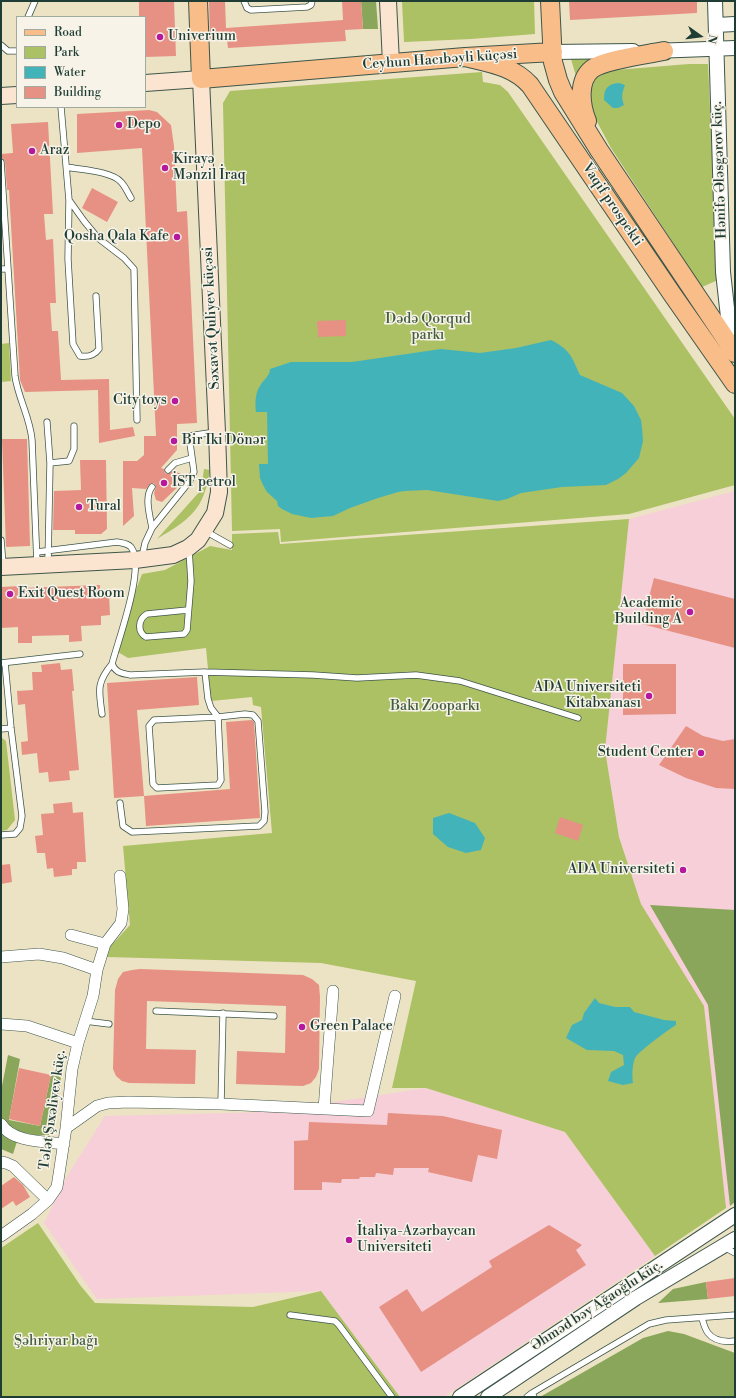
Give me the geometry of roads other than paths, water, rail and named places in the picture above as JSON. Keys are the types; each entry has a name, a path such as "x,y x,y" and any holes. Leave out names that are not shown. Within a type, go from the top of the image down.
{"main road":[{"path":"198,1 201,79"},
{"path":"388,1 391,63"},
{"name":"Vaqif prospekti","path":"550,1 552,52 556,72 563,92 599,150 735,353"},
{"path":"599,150 585,117 581,101 582,90 587,75 599,66 664,51"},
{"name":"Ceyhun Hacıbəyli küçəsi","path":"146,84 465,57 552,52"},
{"name":"Vaqif prospekti","path":"465,57 495,64 510,70 530,85 735,384"},
{"name":"Səxavət Quliyev küçəsi","path":"188,548 198,540 216,513 219,492 201,79"},
{"path":"2,567 42,558 138,560 173,555 188,548"}],"street":[{"name":"Hənifə Ələsgərov küç.","path":"715,1 723,272 728,317 735,337"},
{"path":"716,25 735,24"},
{"name":"Ceyhun Hacıbəyli küçəsi","path":"552,52 664,51 735,48"},
{"name":"Tələt Şıxəliyev küç.","path":"1,1236 32,1214 48,1200 57,1187 64,1144 72,1069 78,1043 93,996 97,970 105,944 121,923 123,909 120,876"},
{"path":"71,935 105,944"},
{"path":"1,957 39,954 63,958 97,970"},
{"path":"324,1109 333,991"},
{"path":"66,1128 85,1116 97,1106 108,1103 222,1104 368,1111 395,996"},
{"path":"1,1024 27,1026 78,1043"},
{"path":"1,1124 4,1129 22,1139 64,1144"},
{"path":"1,1162 13,1166 48,1200"},
{"name":"Əhməd bəy Ağaoğlu küç.","path":"460,1397 735,1215"},
{"path":"713,1230 731,1246"},
{"name":"Əhməd bəy Ağaoğlu küç.","path":"488,1397 636,1298 731,1246"}],"lane":[{"path":"28,16 35,1"},
{"path":"244,1 247,8 251,10 306,8 311,5 312,1"},
{"path":"1,45 8,51 16,51"},
{"path":"61,108 69,200 68,259 73,344 80,356 91,356 99,349 96,296"},
{"path":"1,162 17,389 30,426 42,558"},
{"path":"67,167 113,177 120,182 131,198"},
{"path":"69,200 98,238 124,258 134,270 136,420"},
{"path":"1,269 8,269"},
{"path":"42,558 50,463 48,422"},
{"path":"50,463 69,461 74,449 74,426"},
{"path":"102,714 99,693 101,680 112,664 133,587 138,560 144,543 152,528 189,482 194,472 189,436 217,432"},
{"path":"168,470 175,463 192,458"},
{"path":"152,487 149,490 148,497 152,528"},
{"path":"205,530 230,544"},
{"path":"1,540 2,567"},
{"path":"188,548 191,581 187,630 184,634 146,637 142,635 140,630 140,621 143,616 147,614 188,610"},
{"path":"1,835 15,834 20,828 22,816 3,663 80,654"},
{"path":"112,664 115,670 122,674 130,675 204,672 313,675 357,678 416,675 460,681 578,718"},
{"path":"120,803 123,826 132,832 259,826 264,821 266,812 258,721 253,715 245,714 218,717 154,720 149,726 153,784 157,788 218,785 221,780 218,717 211,708 208,699 204,672"},
{"path":"1,729 11,728"},
{"path":"156,1011 274,1016"},
{"path":"222,1104 223,1013"},
{"path":"85,1021 109,1024"},
{"path":"290,1315 335,1321 339,1324 392,1397"},
{"path":"526,1397 533,1395 649,1324 666,1320 735,1315"},
{"path":"702,1318 708,1333 717,1339 735,1341"}],"water":[{"path":"619,83 625,85 622,95 624,105 618,108 613,108 604,100 605,93 609,86"},
{"path":"551,340 566,350 580,375 622,393 634,406 641,420 643,441 639,458 626,473 618,479 606,485 562,487 521,493 498,501 427,490 405,491 378,498 333,516 311,518 292,514 282,509 278,506 277,501 267,492 263,485 260,478 259,464 268,464 267,412 256,412 256,395 261,384 268,376 270,369 291,362 352,362 441,349 480,353 516,348"},
{"path":"449,813 475,823 485,838 481,850 466,853 448,847 433,834 433,818"},
{"path":"595,998 599,1003 615,1007 630,1007 634,1012 664,1020 676,1021 676,1025 635,1058 632,1070 633,1083 623,1085 608,1081 611,1072 624,1065 623,1055 614,1051 587,1050 566,1038 572,1025 582,1020 584,1013"}],"place":[{"name":"Univerium","path":"160,37"},
{"name":"Depo","path":"119,125"},
{"name":"Araz","path":"32,151"},
{"name":"Kirayə Mənzil İraq","path":"165,168"},
{"name":"Qosha Qala Kafe","path":"177,237"},
{"name":"City toys","path":"175,401"},
{"name":"Bir Iki Dönər","path":"174,441"},
{"name":"İST petrol","path":"164,483"},
{"name":"Tural","path":"79,507"},
{"name":"Exit Quest Room","path":"10,594"},
{"name":"Academic Building A","path":"690,612"},
{"name":"ADA Universiteti Kitabxanası","path":"649,696"},
{"name":"Student Center","path":"701,753"},
{"name":"ADA Universiteti","path":"683,870"},
{"name":"Green Palace","path":"302,1027"},
{"name":"İtaliya-Azərbaycan Universiteti","path":"349,1240"}],"park label":[{"name":"Dədə Qorqud parkı","path":"428,328"},
{"name":"Bakı Zooparkı","path":"435,707"},
{"name":"Şəhriyar bağı","path":"56,1342"}]}
